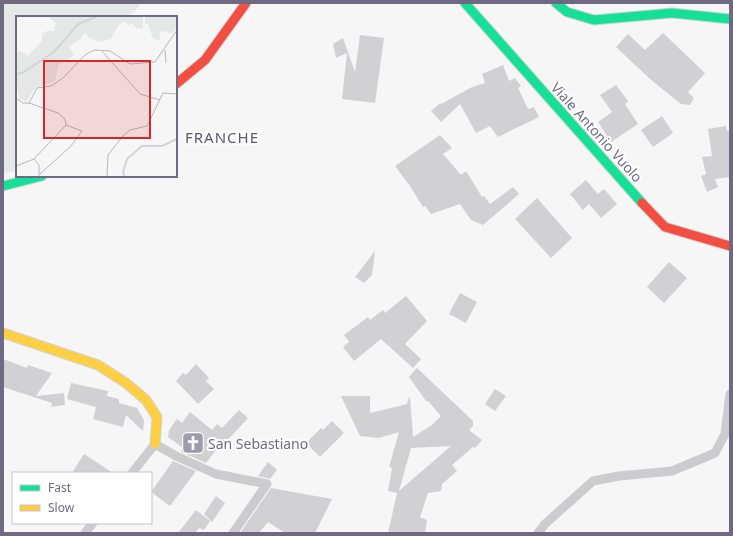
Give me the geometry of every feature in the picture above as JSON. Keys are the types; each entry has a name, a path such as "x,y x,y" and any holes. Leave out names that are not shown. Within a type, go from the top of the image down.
{"street":[{"path":"177,83 205,60 246,3"},
{"name":"Viale Antonio Vuolo","path":"465,3 638,199 665,227 730,246"},
{"path":"556,3 567,12 594,20 672,13 730,19"},
{"path":"3,186 38,177"},
{"path":"3,333 98,365 126,383 146,400 157,417 155,444"}],"lane":[{"path":"538,533 545,524 593,481 619,476 672,471 715,453 725,434 730,394"},
{"path":"133,472 155,444 176,456 216,474 267,484 233,533"},
{"path":"85,533 92,524"}],"shaded area":[{"path":"3,3 141,3 135,11 127,16 16,16 16,171 3,173"}],"building":[{"path":"663,33 705,73 688,92 694,98 690,105 681,104 650,79 616,47 628,34 645,50"},
{"path":"360,35 384,38 375,103 342,99 347,53 336,58 333,44 343,38 355,72"},
{"path":"503,65 509,81 515,78 521,86 518,88 528,109 534,107 539,117 498,137 490,126 476,133 460,104 441,122 431,111 440,103 441,104 472,87 485,83 482,74"},
{"path":"616,85 628,101 625,104 638,124 611,142 598,122 612,112 600,95"},
{"path":"662,116 673,133 653,147 641,130"},
{"path":"726,126 727,131 730,131 730,177 715,179 718,187 707,192 701,176 706,174 702,157 712,156 708,129"},
{"path":"440,135 452,148 443,154 461,175 466,171 482,197 484,196 490,204 513,187 519,194 483,225 471,220 460,204 431,214 425,206 423,207 395,166"},
{"path":"586,180 598,194 604,189 617,204 601,218 589,204 583,210 570,194"},
{"path":"537,198 572,238 551,258 515,219"},
{"path":"375,251 372,275 364,283 355,277"},
{"path":"669,262 687,278 664,303 647,287"},
{"path":"460,293 477,302 466,323 449,314"},
{"path":"406,296 427,321 405,344 421,359 413,368 381,339 354,361 343,347 349,342 344,335 368,317 370,320 383,310 385,313"},
{"path":"3,359 27,368 28,365 52,373 36,396 64,393 65,405 51,407 52,403 3,387"},
{"path":"196,364 209,378 206,381 214,389 198,404 176,381 183,373 186,375"},
{"path":"417,368 473,421 473,426 469,430 482,440 475,448 473,447 452,465 457,471 442,484 441,491 428,493 420,517 427,520 425,533 388,533 397,493 388,491 392,468 389,467 399,432 379,438 360,436 341,396 370,396 370,413 407,404 410,397 413,437 432,425 441,416 428,401 426,401 409,377","holes":["451,446 399,491 411,448"]},
{"path":"71,383 108,391 107,396 119,399 119,403 137,408 144,420 143,431 126,415 123,427 93,419 96,407 67,399"},
{"path":"495,389 506,396 495,411 485,404"},
{"name":"San Sebastiano","path":"239,410 248,418 225,443 223,441 206,463 181,452 183,448 168,437 169,430 177,419 182,423 190,412 212,430 217,424 222,428"},
{"path":"332,421 344,433 320,457 306,443 321,428 323,430"},
{"path":"84,454 111,472 73,472"},
{"path":"173,461 196,471 170,506 152,493"},
{"path":"268,462 277,470 270,479 258,476"},
{"path":"271,488 332,499 315,533 285,533 268,522 259,533 240,533"},
{"path":"216,496 225,503 212,522 204,514"},
{"path":"196,510 210,521 204,530 199,528 195,533 178,533"}],"traffic: fast":[{"path":"465,3 642,203"},
{"path":"556,3 567,12 594,20 672,13 730,19"},
{"path":"3,186 38,177"}],"traffic: slow":[{"path":"3,333 98,365 126,383 146,400 157,417 155,444"}],"traffic: jam":[{"path":"177,83 205,60 246,3"},
{"path":"642,203 665,227 730,246"}],"place":[{"name":"San Sebastiano","path":"193,443"}],"district":[{"name":"FRANCHE","path":"222,137"}]}
